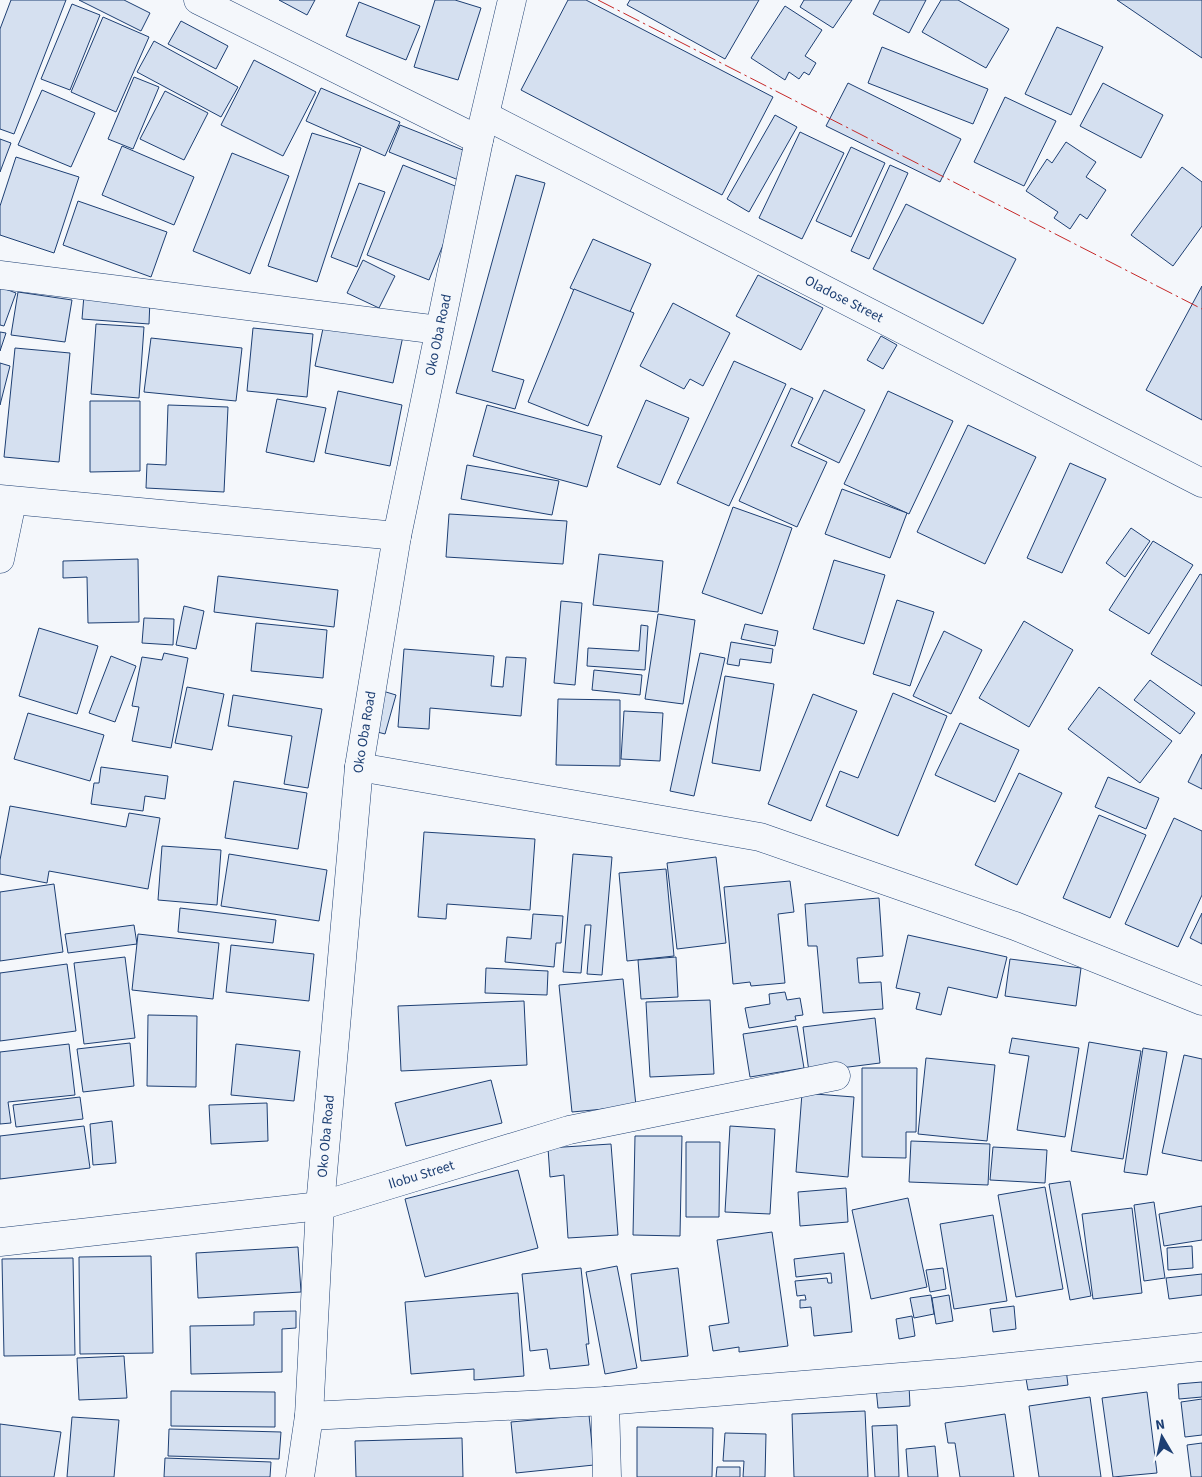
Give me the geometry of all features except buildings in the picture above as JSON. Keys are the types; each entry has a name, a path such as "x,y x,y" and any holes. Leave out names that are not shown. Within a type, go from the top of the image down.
{"street":[{"name":"Oladose Street","path":"198,0 482,128 1202,483"},
{"name":"Oko Oba Road","path":"300,1477 309,1416 320,1206 359,767 397,536 482,128 512,0"},
{"path":"0,275 439,330"},
{"path":"0,559 6,500 397,536"},
{"path":"359,767 760,837 1015,926 1202,1001"},
{"name":"Ilobu Street","path":"0,1242 320,1206 570,1130 836,1076"},
{"path":"309,1416 605,1401 962,1372 1202,1347"},
{"path":"605,1401 607,1477"}],"power":[{"path":"598,0 1202,309"}]}
